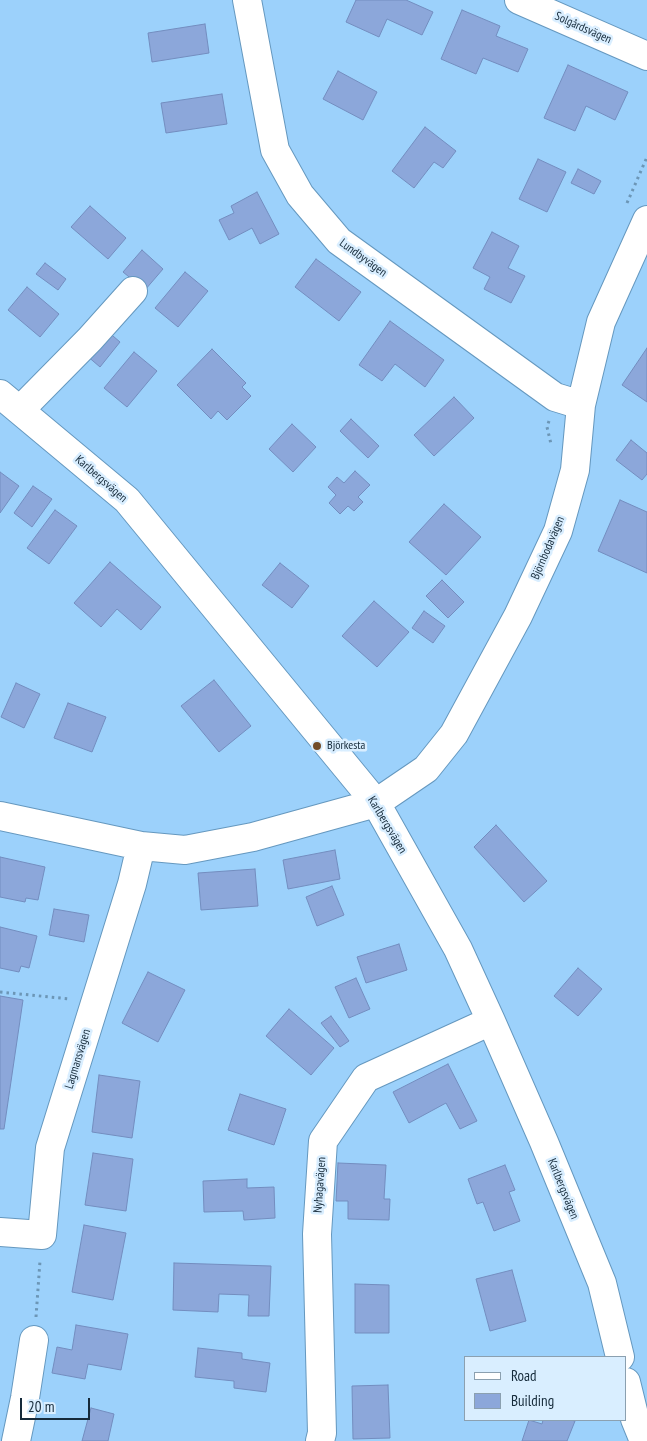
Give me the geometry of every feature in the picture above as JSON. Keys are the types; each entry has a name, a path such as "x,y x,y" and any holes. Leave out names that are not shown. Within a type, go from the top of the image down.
{"street":[{"name":"Lundbyvägen","path":"247,0 275,150 300,195 339,241 556,397 581,405"},
{"name":"Solgårdsvägen","path":"519,0 647,56"},
{"name":"Björnbodavägen","path":"376,803 426,769 454,734 518,616 558,531 575,470 581,405 601,322 636,215"},
{"path":"10,402 90,339 133,292"},
{"name":"Karlbergsvägen","path":"10,402 127,500 376,803 458,949 491,1021 544,1142 602,1283 620,1356"},
{"path":"0,816 142,846 185,850 253,837 376,803"},
{"name":"Lagmansvägen","path":"42,1235 50,1148 132,884 142,846"},
{"name":"Nyhagavägen","path":"320,1441 322,1433 317,1234 323,1141 366,1078 491,1021"},
{"path":"0,1232 42,1235"},
{"path":"16,1441 34,1340"},
{"path":"627,1386 635,1419 644,1441"}],"path":[{"path":"636,215 647,158"},
{"path":"552,451 547,427 556,397"},
{"path":"0,992 79,1000 94,1006"},
{"path":"34,1340 42,1235"}],"building":[{"path":"356,0 406,0 433,12 422,35 387,19 379,37 346,22"},
{"path":"462,10 500,26 496,36 528,49 518,72 483,58 476,74 441,59"},
{"path":"205,24 209,53 152,62 148,33"},
{"path":"568,65 628,92 615,120 586,106 575,131 544,118"},
{"path":"338,71 377,92 363,120 323,99"},
{"path":"222,94 227,124 166,133 161,103"},
{"path":"425,127 456,151 443,168 434,162 414,188 392,171"},
{"path":"538,159 566,172 547,212 519,199"},
{"path":"578,169 601,181 594,194 571,183"},
{"path":"257,192 279,234 260,244 252,228 229,240 219,220 234,213 231,206"},
{"path":"90,206 126,238 108,259 71,227"},
{"path":"492,232 519,246 508,268 525,276 511,303 484,289 490,277 473,268"},
{"path":"142,250 163,269 145,290 123,272"},
{"path":"316,259 361,292 339,321 295,287"},
{"path":"45,263 66,279 58,290 36,274"},
{"path":"185,272 208,291 178,327 155,308"},
{"path":"27,287 59,314 40,337 8,310"},
{"path":"390,321 444,360 425,387 395,364 382,381 359,365"},
{"path":"106,330 120,342 100,367 86,355"},
{"path":"647,348 647,402 622,385"},
{"path":"212,349 246,383 242,387 251,396 227,420 218,411 211,419 177,385"},
{"path":"134,352 157,371 127,407 104,388"},
{"path":"454,397 474,418 434,456 414,435"},
{"path":"351,419 379,446 368,458 340,431"},
{"path":"292,424 316,447 293,472 269,449"},
{"path":"631,440 647,453 647,474 642,480 616,460"},
{"path":"355,471 370,485 358,497 363,502 354,511 348,506 340,514 329,503 336,495 328,487 337,477 344,483"},
{"path":"0,472 19,486 0,513"},
{"path":"33,486 52,499 32,527 14,513"},
{"path":"620,500 647,512 647,573 598,551"},
{"path":"444,504 481,537 446,575 409,542"},
{"path":"55,510 77,526 49,564 27,548"},
{"path":"110,562 161,607 141,630 117,609 101,627 74,603"},
{"path":"280,563 309,586 292,608 262,585"},
{"path":"442,580 464,602 448,618 426,596"},
{"path":"374,601 409,632 377,667 342,636"},
{"path":"424,611 445,626 433,643 412,628"},
{"path":"214,680 251,726 219,752 181,706"},
{"path":"16,683 40,694 24,728 1,717"},
{"path":"68,703 106,717 92,752 54,738"},
{"path":"496,825 547,881 524,902 474,847"},
{"path":"335,850 340,879 288,889 283,860"},
{"path":"0,857 45,867 38,900 26,898 25,902 0,897"},
{"path":"255,869 258,906 201,910 198,873"},
{"path":"332,886 344,915 317,926 306,897"},
{"path":"54,909 89,915 84,942 49,935"},
{"path":"0,927 37,936 29,968 21,966 19,972 0,968"},
{"path":"399,944 407,970 366,983 357,957"},
{"path":"578,968 602,989 578,1016 554,996"},
{"path":"148,972 185,990 158,1042 122,1023"},
{"path":"356,978 370,1009 349,1018 335,987"},
{"path":"0,996 23,1000 4,1129 0,1129"},
{"path":"289,1009 334,1048 311,1075 266,1036"},
{"path":"331,1016 349,1041 340,1047 321,1023"},
{"path":"448,1064 477,1121 460,1129 446,1103 409,1123 393,1092"},
{"path":"99,1075 140,1081 132,1138 92,1132"},
{"path":"240,1094 286,1109 274,1145 228,1130"},
{"path":"93,1153 133,1159 126,1211 85,1205"},
{"path":"338,1163 386,1165 384,1199 390,1199 389,1220 348,1219 348,1201 336,1201"},
{"path":"505,1165 515,1190 509,1192 520,1221 494,1231 483,1202 477,1204 468,1179"},
{"path":"247,1179 247,1188 274,1187 275,1218 244,1220 243,1211 204,1212 203,1181"},
{"path":"84,1225 126,1233 113,1300 72,1292"},
{"path":"174,1263 271,1266 269,1316 248,1316 249,1295 219,1294 218,1312 173,1310"},
{"path":"512,1270 526,1321 490,1331 476,1279"},
{"path":"355,1284 389,1285 389,1333 355,1333"},
{"path":"76,1325 128,1334 121,1370 88,1364 85,1379 52,1373 57,1347 72,1350"},
{"path":"198,1348 242,1353 242,1359 270,1363 266,1392 234,1388 234,1381 195,1377"},
{"path":"388,1385 390,1438 353,1439 352,1386"},
{"path":"91,1408 114,1414 108,1441 82,1441"},
{"path":"529,1421 542,1424 543,1421 575,1421 567,1441 522,1441"}],"place":[{"name":"Björkesta","path":"317,746"}]}
